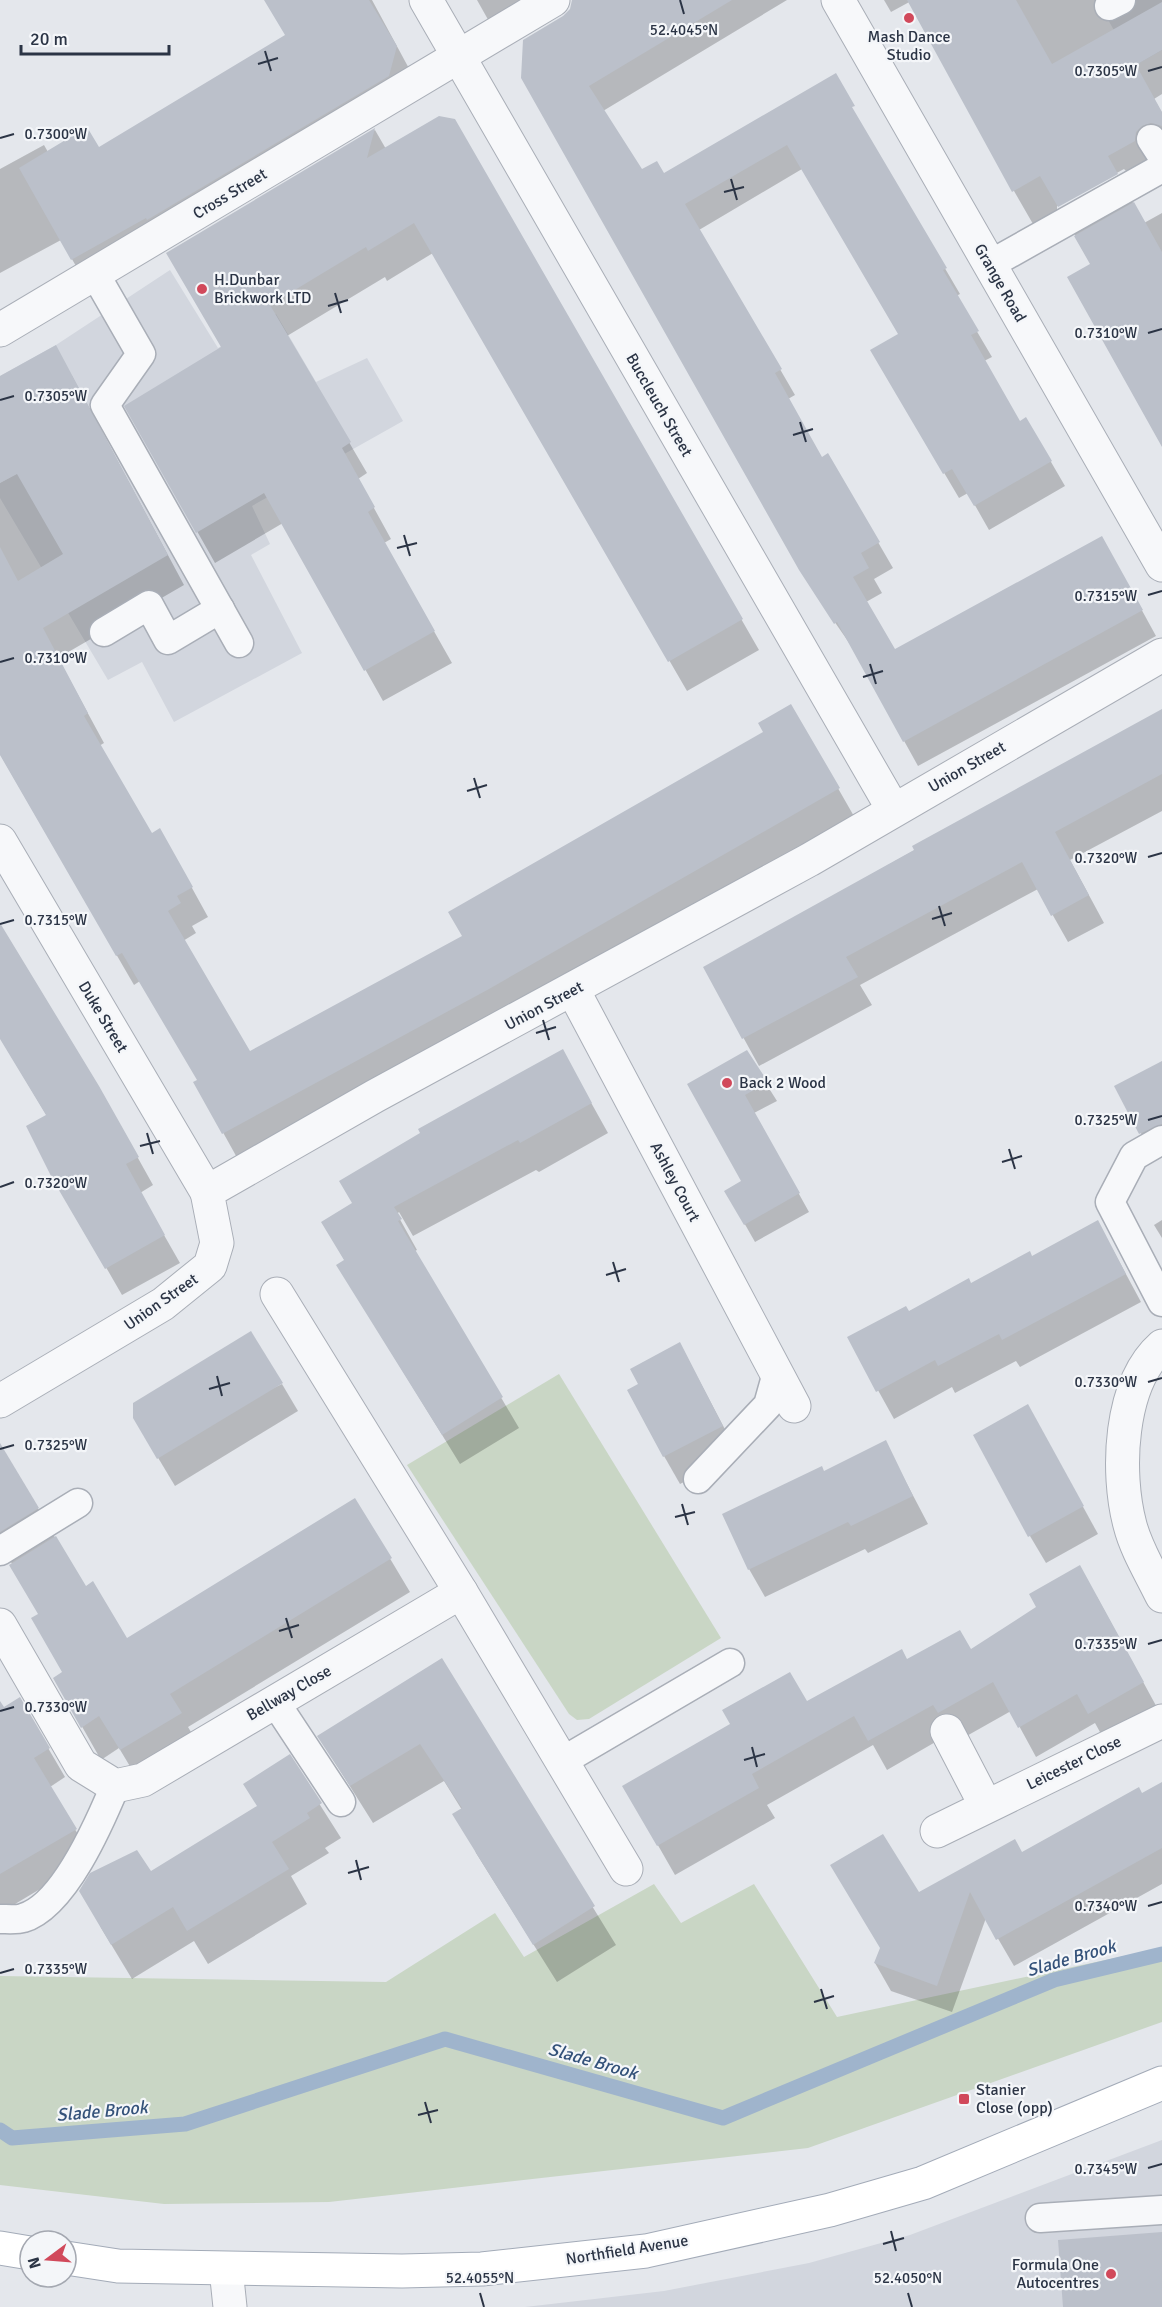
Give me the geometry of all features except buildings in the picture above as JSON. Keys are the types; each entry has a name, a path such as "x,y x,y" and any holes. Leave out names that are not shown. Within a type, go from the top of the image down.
{"main road":[{"name":"Northfield Avenue","path":"78,2261 118,2266 226,2269 482,2270 646,2251 830,2210 923,2183 1162,2083"},
{"path":"0,2248 18,2251"}],"street":[{"name":"Buccleuch Street","path":"426,0 893,809"},
{"name":"Cross Street","path":"0,330 553,0"},
{"name":"Grange Road","path":"838,0 1162,565"},
{"name":"Union Street","path":"0,1401 164,1304 210,1266 217,1243 207,1192 375,1096 809,860 893,809 1162,655"},
{"name":"Duke Street","path":"0,841 11,884 207,1192"},
{"name":"Ashley Court","path":"573,990 794,1406"},
{"path":"277,1294 626,1869"},
{"path":"1162,1346 1138,1376 1125,1420 1123,1475 1130,1525 1162,1596"},
{"name":"Bellway Close","path":"115,1786 143,1779 460,1593"},
{"path":"0,1625 81,1765 115,1786"},
{"name":"Leicester Close","path":"937,1831 1162,1721"},
{"path":"947,1731 987,1806"},
{"path":"226,2269 230,2307"}],"lane":[{"path":"989,265 1162,168"},
{"path":"95,274 141,354 105,405 239,644"},
{"path":"104,632 149,605 168,640 220,609"},
{"path":"1162,1140 1134,1156 1110,1202 1162,1302"},
{"path":"698,1479 768,1405 777,1373"},
{"path":"0,1551 78,1503"},
{"path":"561,1762 730,1663"},
{"path":"275,1702 341,1802"},
{"path":"0,1919 23,1918 46,1905 93,1838 115,1786"},
{"path":"1040,2218 1162,2210"}],"shaded area":[{"path":"1097,0 1162,0 1162,50 1134,66"},
{"path":"170,270 218,348 276,314 316,382 367,358 403,421 252,506 270,544 251,555 302,653 174,722 142,662 108,680 0,498 0,483 27,468 0,419 0,376 56,345"},
{"path":"1162,2140 1162,2307 525,2307 664,2291 809,2263 910,2235"}],"green space":[{"path":"559,1374 721,1638 589,1719 577,1720 569,1714 407,1465"},
{"path":"654,1884 681,1923 754,1884 837,2017 1162,1948 1162,2022 808,2148 329,2202 164,2204 0,2185 0,1976 386,1982 495,1913 524,1957"}],"waterway":[{"name":"Slade Brook","path":"0,2130 12,2138 185,2124 445,2039 723,2118 1054,1980 1162,1954"}],"place":[{"name":"Mash Dance Studio","path":"909,18"},
{"name":"H.Dunbar Brickwork LTD","path":"202,289"},
{"name":"Back 2 Wood","path":"727,1083"},
{"name":"Stanier Close (opp)","path":"964,2099"},
{"name":"Formula One Autocentres","path":"1111,2274"}]}
